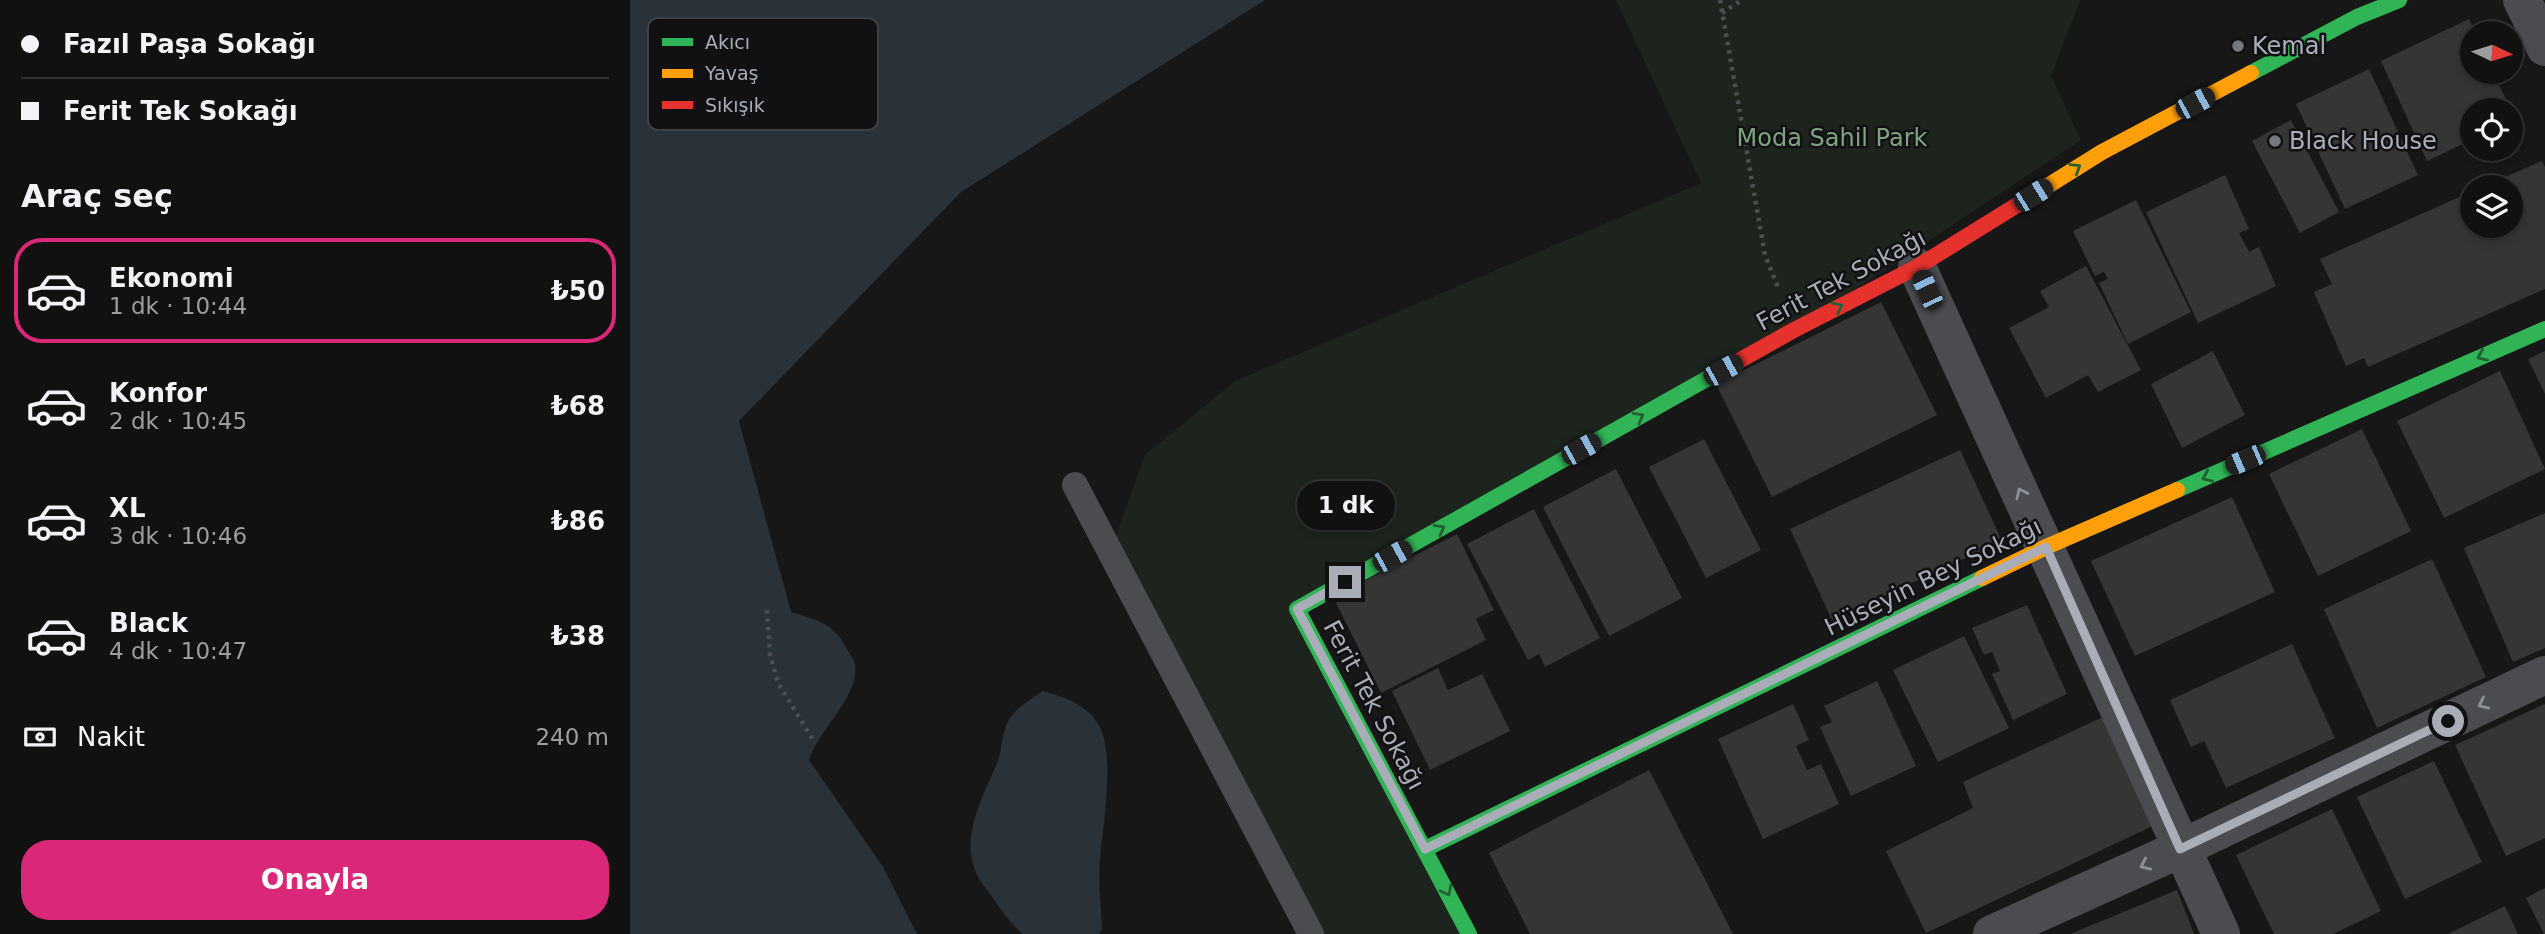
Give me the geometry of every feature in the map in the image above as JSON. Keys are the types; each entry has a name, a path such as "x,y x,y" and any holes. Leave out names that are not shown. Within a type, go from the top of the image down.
{"street":[{"name":"Ferit Tek Sokağı","path":"1469,934 1297,609 1794,330 1917,267 2102,152 2357,17 2399,0"},
{"path":"2522,0 2545,47"},
{"path":"1917,267 2221,934"},
{"name":"Hüseyin Bey Sokağı","path":"1425,849 2046,547 2545,329"},
{"path":"1992,934 2180,849 2545,675"}],"lane":[{"path":"1075,485 1311,934"}],"path":[{"path":"1720,0 1765,255 1794,330"},
{"path":"1721,13 1742,0"},
{"path":"767,610 770,655 778,682 814,743"}],"green space":[{"name":"Moda Sahil Park","path":"1616,0 2080,0 2051,76 2081,140 1794,330 1298,609 1467,934 1313,934 1114,540 1145,455 1235,381 1701,183"}],"shaded area":[{"path":"630,0 1265,0 961,192 739,421 791,612 817,620 830,628 842,640 855,664 855,676 845,701 809,760 883,867 917,934 630,934"},
{"path":"1043,691 1081,706 1093,717 1103,736 1107,770 1099,867 1102,929 1099,934 1023,934 1006,917 982,884 972,861 975,818 999,758 1006,725 1019,708"}],"building":[{"path":"2460,23 2460,84 2499,84 2505,98 2460,98 2460,145 2427,161 2381,61"},
{"path":"2369,69 2418,175 2345,209 2296,104"},
{"path":"2291,120 2339,212 2300,233 2252,141"},
{"path":"2542,161 2545,167 2545,289 2368,367 2364,358 2346,366 2314,292 2332,284 2320,259 2460,197 2460,238 2523,238 2523,175 2510,175"},
{"path":"2225,175 2249,229 2239,233 2249,252 2259,247 2276,286 2198,323 2146,212"},
{"path":"2136,200 2191,312 2128,344 2099,283 2108,279 2104,272 2095,276 2073,231"},
{"path":"2086,266 2141,370 2098,392 2088,375 2046,398 2009,328 2049,307 2040,291"},
{"path":"1881,302 1937,415 1772,497 1716,384"},
{"path":"2213,351 2245,415 2182,448 2151,384"},
{"path":"2545,351 2545,394 2528,359"},
{"path":"2500,371 2545,469 2444,518 2397,421"},
{"path":"2362,429 2411,531 2318,576 2269,474"},
{"path":"1704,439 1761,550 1706,578 1649,467"},
{"path":"1960,450 2002,541 1832,620 1790,529"},
{"path":"1616,469 1682,598 1609,636 1543,507"},
{"path":"2232,497 2275,592 2135,656 2091,561"},
{"path":"1534,509 1600,638 1545,667 1539,654 1528,660 1467,544"},
{"path":"2545,513 2545,648 2513,662 2464,548"},
{"path":"1457,534 1494,610 1476,619 1486,640 1381,693 1333,597"},
{"path":"2432,559 2486,677 2377,728 2324,609"},
{"path":"2027,605 2067,694 2013,720 1992,674 2000,671 1992,652 1984,655 1972,628"},
{"path":"1964,636 2009,728 1938,762 1893,670"},
{"path":"2292,644 2335,738 2226,788 2204,741 2191,747 2170,700"},
{"path":"1438,668 1448,690 1482,674 1510,731 1430,770 1392,691"},
{"path":"1877,681 1916,766 1851,796 1820,727 1832,722 1824,706"},
{"path":"1793,704 1809,740 1796,746 1807,770 1821,764 1839,804 1763,839 1718,739"},
{"path":"2545,704 2545,838 2506,856 2455,745"},
{"path":"2107,715 2157,824 1926,933 1886,851 1973,808 1963,782"},
{"path":"2434,761 2482,862 2405,899 2357,797"},
{"path":"1649,770 1733,934 1530,934 1489,853"},
{"path":"2332,809 2381,911 2333,934 2274,934 2236,855"},
{"path":"2545,888 2545,934 2544,934 2526,898"},
{"path":"2177,890 2194,934 2070,934"},
{"path":"2505,906 2518,934 2448,934"}],"traffic: fast":[{"path":"2251,73 2357,17 2399,0"},
{"path":"2177,490 2545,329"},
{"path":"1469,934 1297,609 1726,368"},
{"path":"1425,849 1982,578"}],"traffic: slow":[{"path":"2022,202 2102,152 2251,73"},
{"path":"1982,578 2177,490"}],"traffic: jam":[{"path":"1726,368 1917,267 2022,202"}],"place":[{"name":"Kemal","path":"2238,46"},
{"name":"Black House","path":"2275,141"}],"route":[{"path":"1345,582 1297,609 1425,849 2046,547 2180,849 2448,721"}]}
